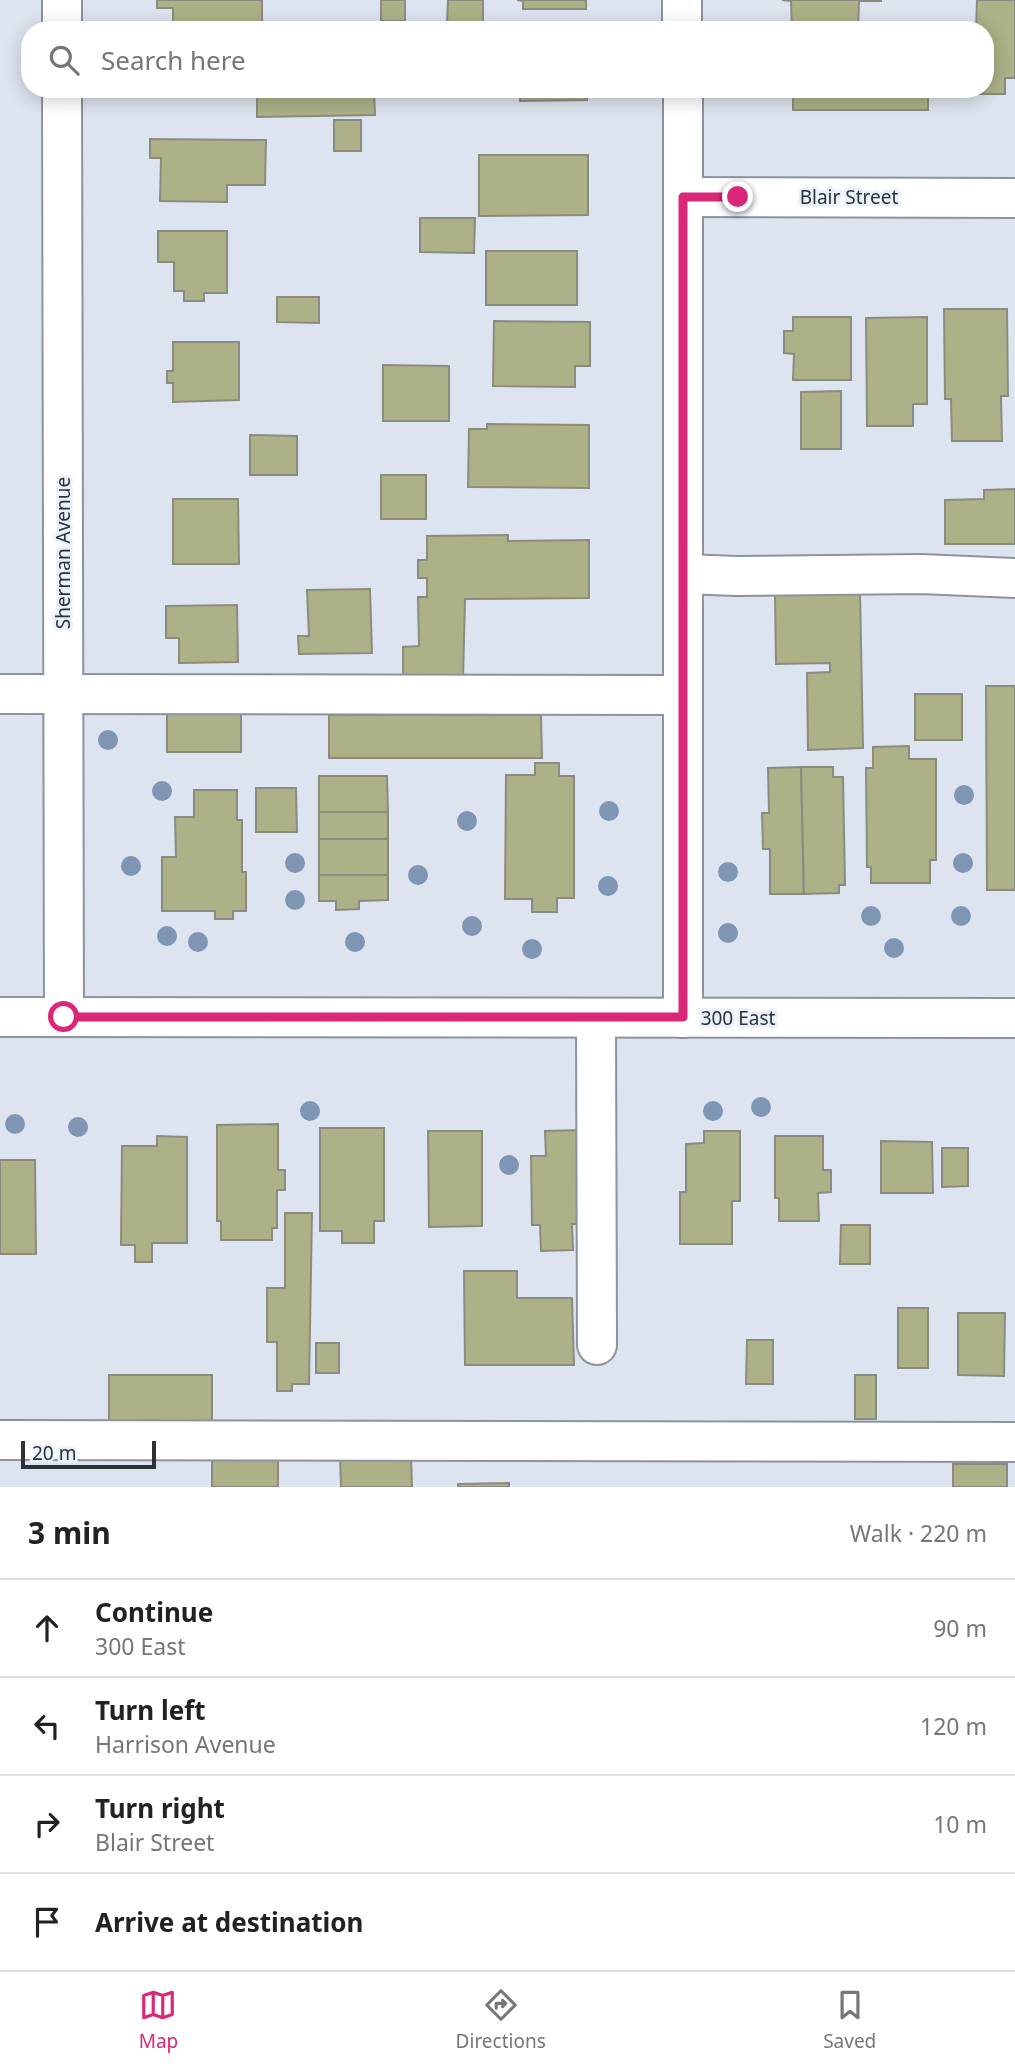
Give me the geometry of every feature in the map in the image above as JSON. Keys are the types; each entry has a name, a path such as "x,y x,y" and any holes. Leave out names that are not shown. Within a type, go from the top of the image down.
{"street":[{"path":"62,0 62,21"},
{"path":"682,0 682,21"},
{"name":"Sherman Avenue","path":"62,98 64,1017"},
{"path":"682,98 683,1017"},
{"name":"Blair Street","path":"683,197 1015,198"},
{"path":"683,574 921,574 1015,578"},
{"path":"0,694 683,695"},
{"name":"300 East","path":"0,1017 1015,1018"},
{"path":"596,1017 597,1345"},
{"path":"0,1440 1015,1442"}],"building":[{"path":"157,0 262,0 262,21 173,21 173,8 157,8"},
{"path":"381,0 405,0 405,21 381,21"},
{"path":"448,0 483,0 483,21 447,21"},
{"path":"517,0 586,0 586,9 523,9 523,1"},
{"path":"782,0 881,0 859,1 858,21 792,21 791,1"},
{"path":"977,0 1015,0 1015,78 1005,78 1005,94 994,94 994,21 976,21"},
{"path":"257,98 374,98 375,115 257,117"},
{"path":"520,98 587,98 587,100 520,101"},
{"path":"793,98 928,98 928,110 793,110"},
{"path":"334,120 361,120 361,151 334,151"},
{"path":"150,139 266,140 265,185 227,185 227,202 160,201 161,158 150,158"},
{"path":"479,155 588,155 588,215 479,216"},
{"path":"420,218 475,218 474,253 420,252"},
{"path":"158,231 227,231 227,293 204,293 204,301 184,301 184,291 174,291 174,262 158,262"},
{"path":"486,251 577,251 577,305 486,305"},
{"path":"277,297 319,297 319,323 277,322"},
{"path":"944,309 1007,309 1008,396 1001,396 1002,441 952,441 951,399 945,399"},
{"path":"793,317 851,317 851,380 793,380 794,354 784,353 784,331 793,331"},
{"path":"927,317 927,404 913,404 913,426 867,426 866,318"},
{"path":"494,321 590,322 590,366 575,366 575,387 493,386"},
{"path":"173,342 239,342 239,400 173,402 173,383 167,383 167,371 173,371"},
{"path":"383,365 449,366 449,421 383,421"},
{"path":"841,391 841,449 801,449 801,392"},
{"path":"487,424 589,425 589,488 468,487 469,429 487,429"},
{"path":"250,435 297,436 297,475 250,475"},
{"path":"381,475 426,475 426,519 381,519"},
{"path":"1015,489 1015,544 945,544 945,500 984,499 984,490"},
{"path":"173,499 238,499 239,564 173,564"},
{"path":"508,535 508,541 589,540 589,598 465,599 463,680 403,680 403,647 419,646 418,597 427,597 427,578 418,578 418,560 427,560 427,536"},
{"path":"370,589 372,653 299,654 298,636 309,636 307,590"},
{"path":"860,592 863,748 808,750 807,673 830,672 830,663 776,664 775,593"},
{"path":"237,605 238,662 179,663 179,638 166,638 166,606"},
{"path":"986,686 1015,686 1015,890 987,890"},
{"path":"915,694 962,694 962,740 915,740"},
{"path":"167,707 241,707 241,752 167,752"},
{"path":"329,715 541,715 542,758 329,758"},
{"path":"909,746 909,759 936,759 936,860 930,860 930,883 871,883 871,867 867,867 866,768 873,768 873,747"},
{"path":"535,763 559,763 559,776 574,776 574,898 557,898 557,912 532,912 532,899 505,899 506,775 535,775"},
{"path":"801,767 804,894 770,894 770,849 763,849 762,813 769,813 768,768"},
{"path":"801,767 833,767 833,777 843,777 845,885 839,885 839,893 804,894"},
{"path":"319,776 387,776 388,812 319,812"},
{"path":"256,788 296,788 297,832 256,832"},
{"path":"194,790 237,790 237,820 242,820 242,872 246,872 246,911 233,911 233,919 215,919 215,911 162,911 162,857 176,857 175,817 194,817"},
{"path":"319,812 388,812 388,839 319,839"},
{"path":"319,839 388,839 388,875 319,875"},
{"path":"319,875 388,875 388,900 359,901 359,909 336,910 336,901 319,901"},
{"path":"278,1124 278,1170 285,1170 285,1190 277,1190 277,1228 272,1228 272,1240 221,1240 221,1221 217,1221 217,1125"},
{"path":"320,1128 384,1128 384,1221 374,1221 374,1243 342,1243 342,1231 320,1231"},
{"path":"580,1130 584,1224 572,1224 573,1250 541,1251 540,1225 532,1225 531,1156 546,1156 545,1131"},
{"path":"428,1131 482,1131 482,1226 429,1227"},
{"path":"704,1131 740,1131 740,1201 732,1201 732,1244 680,1244 680,1192 686,1192 686,1144 704,1143"},
{"path":"157,1136 187,1137 187,1243 152,1243 152,1262 135,1262 135,1245 121,1245 122,1146 157,1146"},
{"path":"775,1136 823,1136 823,1170 831,1170 831,1192 818,1193 819,1221 779,1221 779,1198 775,1198"},
{"path":"881,1141 932,1142 933,1193 881,1193"},
{"path":"942,1148 968,1148 968,1186 942,1187"},
{"path":"0,1160 35,1160 36,1254 0,1254"},
{"path":"285,1213 312,1213 309,1384 292,1384 292,1391 277,1391 277,1342 267,1342 267,1288 285,1288"},
{"path":"841,1225 870,1225 870,1264 840,1264"},
{"path":"464,1271 517,1271 517,1298 572,1298 574,1365 465,1365"},
{"path":"898,1308 928,1308 928,1368 898,1368"},
{"path":"958,1313 1005,1313 1004,1376 958,1375"},
{"path":"747,1340 773,1340 773,1384 746,1384"},
{"path":"316,1343 339,1343 339,1373 316,1373"},
{"path":"109,1375 212,1375 212,1422 109,1422"},
{"path":"855,1375 876,1375 876,1419 855,1419"},
{"path":"411,1453 412,1487 341,1487 340,1454"},
{"path":"212,1457 278,1458 278,1487 212,1487"},
{"path":"953,1464 1007,1464 1007,1487 953,1487"},
{"path":"509,1483 509,1487 458,1487 458,1484"}],"route":[{"path":"64,1017 683,1017 683,197 738,197"}]}
